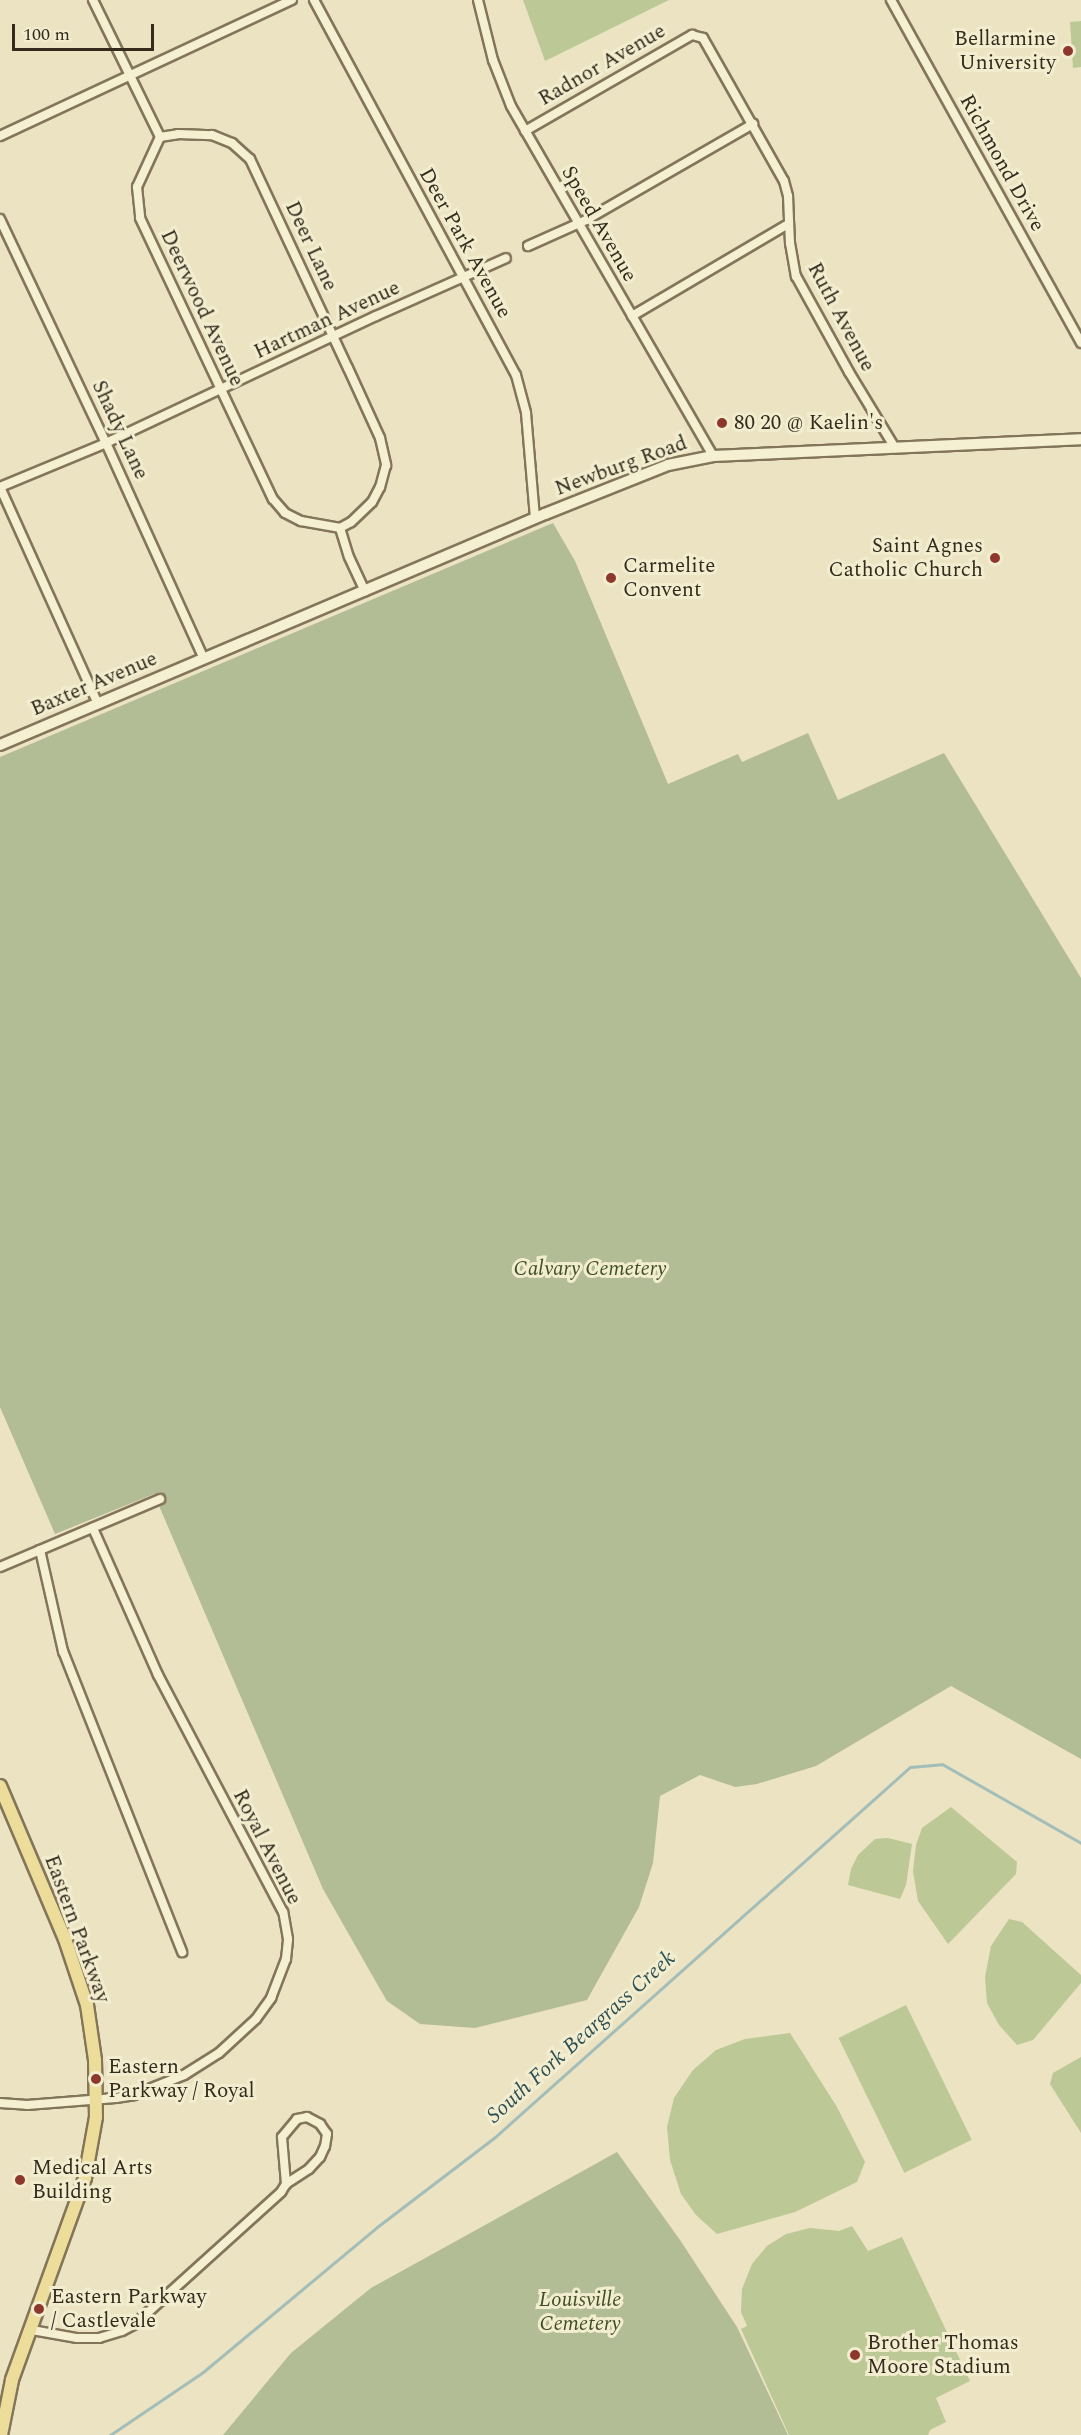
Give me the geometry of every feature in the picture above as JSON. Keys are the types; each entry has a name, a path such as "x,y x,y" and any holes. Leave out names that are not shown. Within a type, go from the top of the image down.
{"main road":[{"name":"Newburg Road","path":"204,659 535,518 668,465 713,456 1081,439"},
{"name":"Baxter Avenue","path":"0,745 204,659"},
{"name":"Eastern Parkway","path":"0,1786 77,1971 91,2024 96,2099 96,2117 85,2178 32,2330 12,2380 1,2435"}],"street":[{"path":"93,0 160,137"},
{"path":"0,136 292,0"},
{"name":"Deer Park Avenue","path":"314,0 521,388 526,413 535,518"},
{"name":"Speed Avenue","path":"478,0 501,84 525,131 713,456"},
{"name":"Richmond Drive","path":"891,0 1081,343"},
{"name":"Radnor Avenue","path":"525,131 692,35 699,36"},
{"name":"Ruth Avenue","path":"699,36 709,47 784,181 788,196 788,224 796,276 849,372 895,448"},
{"path":"528,246 579,224 753,124"},
{"name":"Deer Lane","path":"160,137 178,134 212,135 232,143 250,159 334,338 380,438 386,465 380,487 372,502 351,522 340,528"},
{"name":"Deerwood Avenue","path":"160,137 137,187 140,218 264,483 279,506 301,521 340,528"},
{"name":"Shady Lane","path":"0,219 106,442 204,659"},
{"path":"632,316 788,224"},
{"name":"Hartman Avenue","path":"0,487 106,442 506,258"},
{"path":"0,487 98,704"},
{"path":"340,528 350,557 366,591"},
{"path":"0,1567 160,1499"},
{"name":"Royal Avenue","path":"0,2103 27,2105 134,2095 184,2075 219,2053 256,2019 271,1998 286,1959 288,1939 282,1912 172,1702 93,1528"},
{"path":"40,1550 63,1651 182,1952"},
{"path":"32,2330 99,2338 127,2329 156,2306 275,2199 286,2184 296,2179 315,2163 325,2146 327,2134 320,2124 307,2117 297,2119 282,2137 286,2184"}],"green space":[{"path":"523,0 669,0 545,61"},
{"path":"1081,21 1081,67 1073,68 1070,22"},
{"name":"Calvary Cemetery","path":"553,523 575,561 668,784 738,754 742,762 808,733 838,800 944,753 1081,978 1081,1759 951,1686 816,1766 757,1784 735,1787 700,1775 660,1796 653,1863 639,1907 587,2000 475,2028 420,2024 387,2001 323,1889 154,1494 55,1534 0,1407 0,757"},
{"path":"951,1807 1017,1862 1016,1874 948,1944 918,1901 913,1871 916,1845 922,1828"},
{"path":"888,1838 912,1844 906,1885 900,1899 848,1885 851,1869 858,1855 875,1839"},
{"path":"1009,1919 1022,1922 1081,1975 1081,1983 1033,2040 1017,2045 999,2025 987,2003 985,1977 991,1946"},
{"path":"906,2005 972,2140 904,2173 839,2038"},
{"path":"790,2033 837,2107 865,2162 857,2182 795,2212 717,2234 696,2215 681,2194 670,2160 667,2127 674,2098 693,2070 716,2050 745,2039"},
{"path":"1081,2057 1081,2133 1050,2084 1053,2073"},
{"name":"Louisville Cemetery","path":"617,2152 680,2240 737,2327 788,2435 223,2435 291,2353 371,2288"},
{"name":"Brother Thomas Moore Stadium","path":"852,2226 868,2251 902,2237 970,2381 936,2398 946,2422 930,2430 928,2435 789,2435 741,2329 747,2326 741,2312 742,2289 752,2264 767,2246 786,2234 810,2228 839,2231"}],"waterway":[{"name":"South Fork Beargrass Creek","path":"110,2435 203,2372 377,2227 495,2137 910,1767 942,1764 1081,1843"}],"place":[{"name":"Bellarmine University","path":"1068,51"},
{"name":"80 20 @ Kaelin's","path":"722,423"},
{"name":"Saint Agnes Catholic Church","path":"995,558"},
{"name":"Carmelite Convent","path":"611,578"},
{"name":"Eastern Parkway / Royal","path":"96,2079"},
{"name":"Medical Arts Building","path":"20,2180"},
{"name":"Eastern Parkway / Castlevale","path":"39,2309"},
{"name":"Brother Thomas Moore Stadium","path":"855,2355"}]}
